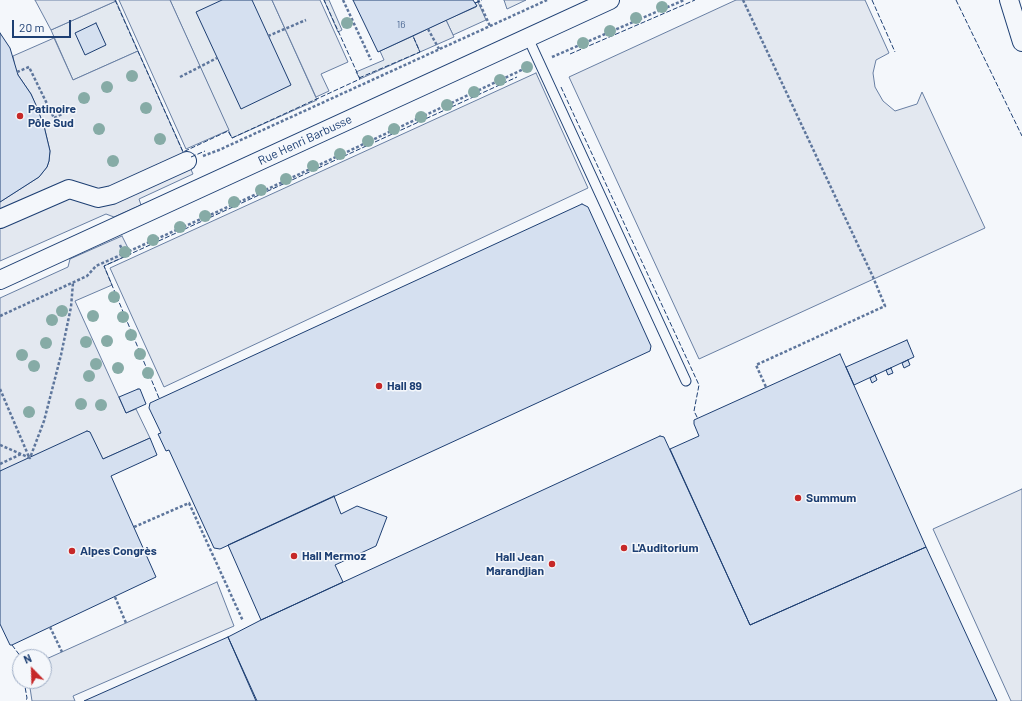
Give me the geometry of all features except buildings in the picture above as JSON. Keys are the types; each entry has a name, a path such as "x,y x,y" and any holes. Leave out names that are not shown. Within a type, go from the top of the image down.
{"street":[{"name":"Rue Henri Barbusse","path":"0,280 610,0"},
{"path":"1014,7 1022,42"},
{"path":"0,219 69,189 98,198 112,195 187,161"}],"lane":[{"path":"528,38 686,381"}],"path":[{"path":"344,0 371,60"},
{"path":"478,0 490,26"},
{"path":"187,161 219,150 547,0"},
{"path":"0,316 86,276 96,266 267,189 539,62 684,0"},
{"path":"743,0 885,306 756,365 766,387"},
{"path":"268,36 306,20"},
{"path":"428,29 440,49"},
{"path":"180,77 217,58"},
{"path":"17,72 29,67 54,118 72,109"},
{"path":"30,458 44,421 61,355 71,307 73,282"},
{"path":"0,390 30,458"},
{"path":"0,445 30,458"},
{"path":"0,464 21,454"},
{"path":"134,527 189,503 243,621"},
{"path":"115,597 126,623"},
{"path":"50,627 62,652"}],"shaded area":[{"path":"35,0 115,0 116,1 51,30"},
{"path":"119,0 170,0 229,130 186,149"},
{"path":"170,0 272,0 317,100 232,138"},
{"path":"272,0 320,0 348,62 321,74 329,91 316,97"},
{"path":"324,0 329,0 342,30 338,32"},
{"path":"504,0 526,0 507,9"},
{"path":"736,0 865,0 889,53 876,60 873,73 875,87 883,101 895,111 917,104 922,92 985,228 699,359 569,77"},
{"path":"116,1 138,51 73,80 51,30"},
{"path":"478,2 486,20 453,35 446,20 476,7 475,3"},
{"path":"446,20 454,37 420,52 413,36"},
{"path":"413,36 420,52 360,79 356,72 384,60 380,51"},
{"path":"54,38 73,80 138,51 193,174 139,199 141,205 114,217 106,214 0,261 0,202 39,177 47,167 50,151 44,126 31,94 18,75 13,56"},
{"path":"536,73 588,188 164,387 110,268"},
{"path":"122,236 131,254 104,266 112,285 75,301 126,413 136,409 150,438 103,459 0,471 0,298 68,267 70,259"},
{"path":"1022,489 1022,701 1011,701 933,529"},
{"path":"217,582 234,626 73,696 75,701 32,701 30,689 52,689 52,656"}],"fence":[{"path":"115,0 183,152 228,131 232,138 360,79 324,0"},
{"path":"475,3 482,0"},
{"path":"570,54 695,0"},
{"path":"872,0 895,52"},
{"path":"956,0 1022,136"},
{"path":"359,78 420,52 413,36"},
{"path":"159,398 104,266 517,77"},
{"path":"561,87 699,385 694,411 698,419"},
{"path":"191,157 205,151"},
{"path":"12,645 15,649"},
{"path":"25,689 26,701"}],"place":[{"name":"Patinoire Pôle Sud","path":"20,116"},
{"name":"Hall 89","path":"379,386"},
{"name":"Summum","path":"798,498"},
{"name":"L'Auditorium","path":"624,548"},
{"name":"Alpes Congrès","path":"72,551"},
{"name":"Hall Mermoz","path":"294,556"},
{"name":"Hall Jean Marandjian","path":"552,564"}]}
